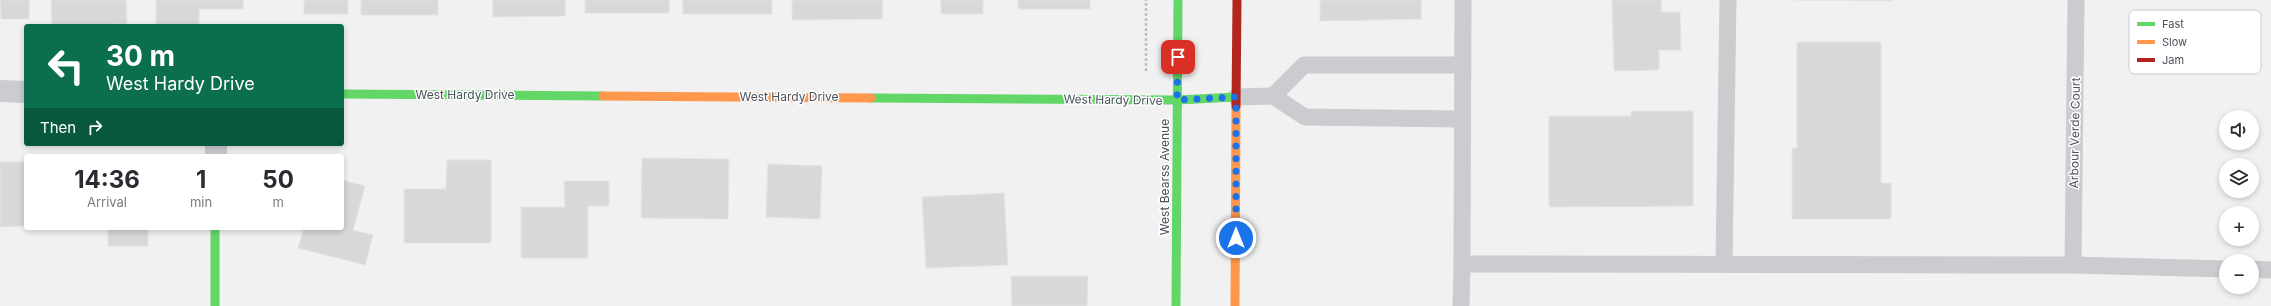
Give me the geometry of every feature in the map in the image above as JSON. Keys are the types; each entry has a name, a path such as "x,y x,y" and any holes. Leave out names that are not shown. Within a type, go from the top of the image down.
{"street":[{"name":"West Bearss Avenue","path":"1176,306 1178,0"},
{"path":"1235,306 1237,0"},
{"path":"0,91 24,92"},
{"name":"West Hardy Drive","path":"344,94 1146,100 1236,97"},
{"path":"215,230 215,306"}],"lane":[{"path":"1460,306 1462,264 1461,65 1463,0"},
{"path":"1724,264 1728,0"},
{"name":"Arbour Verde Court","path":"2073,265 2076,0"},
{"path":"1273,96 1304,65 1461,65"},
{"path":"1236,97 1273,96 1305,117 1461,120"},
{"path":"1462,264 2073,265 2219,269"},
{"path":"2259,269 2271,270"}],"path":[{"path":"1146,0 1146,100"}],"building":[{"path":"0,0 29,0 29,19 1,19"},
{"path":"51,0 126,0 127,24 52,24"},
{"path":"156,0 243,0 243,9 199,9 199,24 156,24"},
{"path":"304,0 348,0 348,14 304,14"},
{"path":"361,0 438,0 438,15 361,15"},
{"path":"493,0 565,0 565,16 493,17"},
{"path":"585,0 669,0 669,13 585,13"},
{"path":"683,0 772,0 772,14 683,14"},
{"path":"792,0 883,0 882,19 792,20"},
{"path":"941,0 983,0 983,14 941,14"},
{"path":"1018,0 1090,0 1090,9 1018,9"},
{"path":"1320,0 1421,0 1421,19 1320,21"},
{"path":"1612,0 1661,0 1661,12 1680,12 1681,50 1659,50 1659,70 1614,71"},
{"path":"1795,0 1893,0 1893,1"},
{"path":"1797,42 1881,42 1881,183 1891,183 1891,219 1792,219 1792,148 1797,148"},
{"path":"1631,111 1693,111 1693,206 1549,207 1549,116 1631,116"},
{"path":"642,158 729,159 728,219 641,218"},
{"path":"447,160 491,160 491,243 404,243 404,189 446,189"},
{"path":"0,162 24,162 24,226 0,227"},
{"path":"768,164 822,166 820,219 766,217"},
{"path":"344,181 365,186 353,230 373,235 365,265 298,248 303,230 344,230"},
{"path":"564,181 609,181 609,206 588,206 588,258 521,258 521,207 565,207"},
{"path":"1004,193 1008,265 926,268 922,197"},
{"path":"108,230 148,230 148,246 108,246"},
{"path":"1011,276 1088,276 1087,306 1012,306"}],"traffic: fast":[{"path":"1176,306 1178,0"},
{"path":"344,94 603,96"},
{"path":"871,98 1177,100 1236,97"},
{"path":"215,230 215,306"}],"traffic: slow":[{"path":"603,96 871,98"},
{"path":"1235,306 1236,106"}],"traffic: jam":[{"path":"1236,106 1237,0"}],"route":[{"path":"1178,57 1177,100 1236,97 1236,238"}]}
